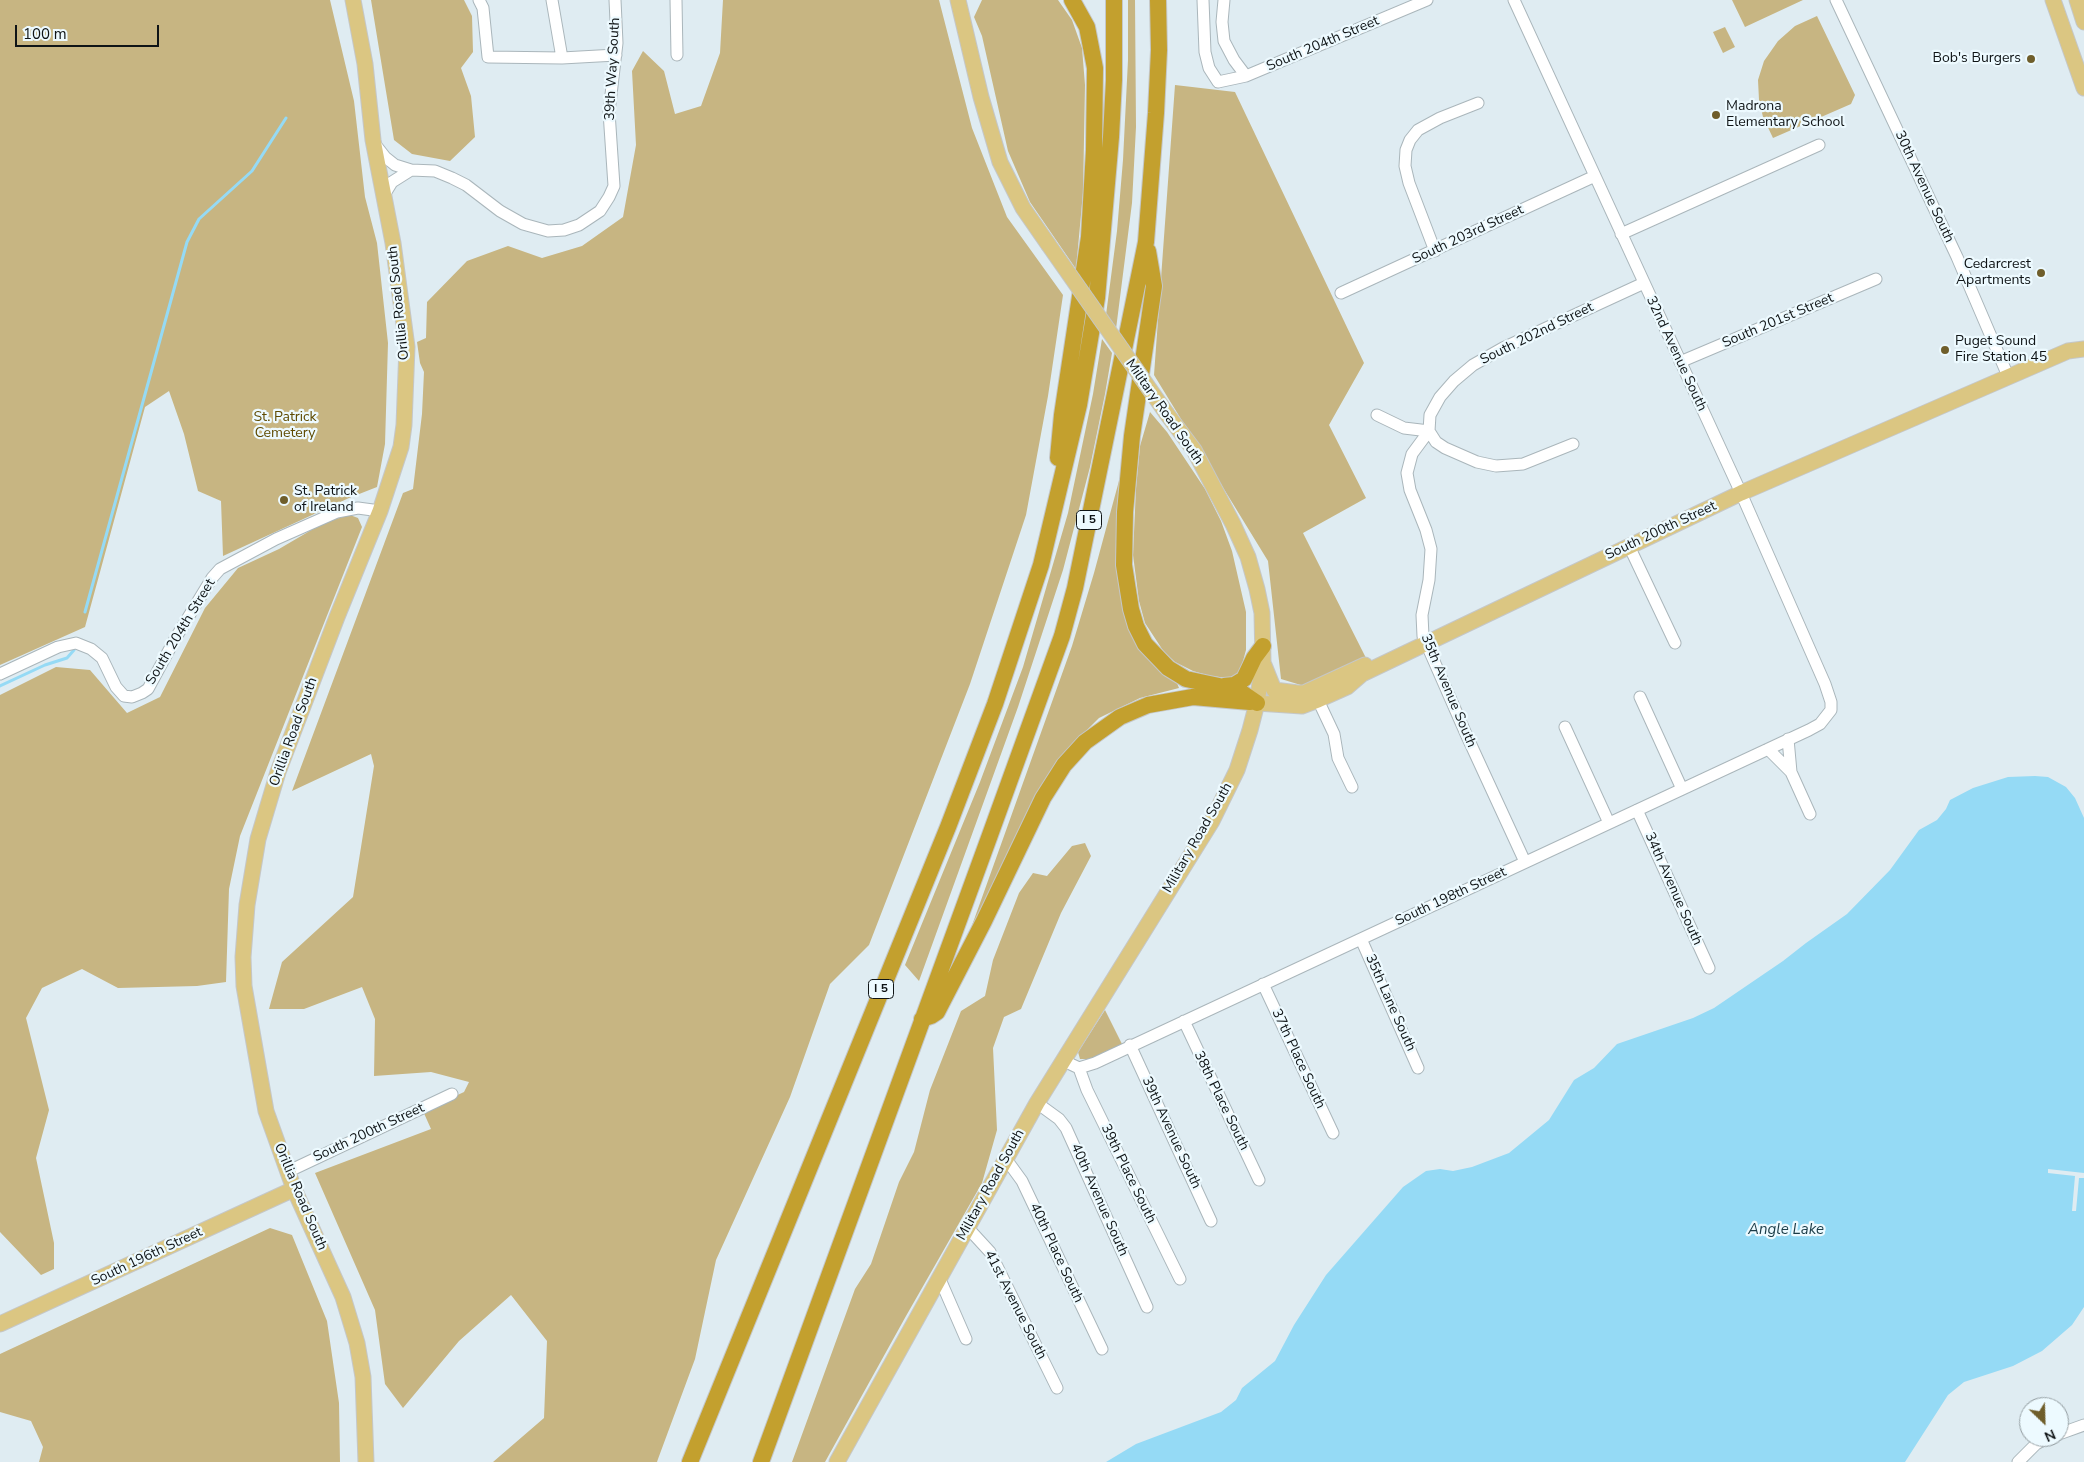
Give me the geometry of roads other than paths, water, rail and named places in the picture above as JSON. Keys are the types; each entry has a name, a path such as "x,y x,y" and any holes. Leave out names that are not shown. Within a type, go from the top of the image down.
{"highway":[{"path":"1054,510 1062,415 1089,237 1094,150 1095,68 1087,27 1072,0"},
{"name":"I 5","path":"690,1462 948,827 989,721 1036,583 1079,405 1097,298 1111,137 1114,80 1114,0"},
{"name":"I 5","path":"761,1462 1062,636 1075,588 1146,242 1156,113 1159,50 1158,0"},
{"path":"1146,242 1154,286 1128,472 1123,547 1128,596 1140,635 1159,661 1186,679 1238,690 1257,702"},
{"path":"1224,686 1234,685 1244,679 1254,658 1263,654"},
{"path":"922,1019 937,1012 984,921 1043,798 1064,765 1085,742 1120,717 1162,701 1209,697 1257,702"}],"main road":[{"name":"Orillia Road South","path":"353,0 365,64 373,140 393,243 407,347 404,424 401,447 380,511 278,772 258,839 247,905 243,957 244,986 264,1102 274,1138 294,1189 343,1297 357,1343 363,1377 366,1462"},
{"name":"Military Road South","path":"837,1462 1037,1103 1212,821 1237,770 1257,702 1263,654 1262,613 1248,557 1194,450 1023,208 1000,162 981,97 958,0"},
{"path":"2053,0 2084,88"},
{"path":"2076,1 2084,22"},
{"name":"South 200th Street","path":"2068,351 2084,338"},
{"name":"South 200th Street","path":"1257,702 1302,706 1318,700 1347,687 1362,674 1741,493 2008,376 2068,351 2084,349"},
{"path":"1263,654 1274,690 1298,693 1374,662 1383,664"},
{"name":"South 196th Street","path":"0,1324 294,1189"}],"street":[{"path":"479,0 483,8 488,56 562,58 616,54"},
{"path":"552,0 562,58"},
{"name":"39th Way South","path":"411,170 435,171 452,178 466,185 511,218 534,229 548,231 564,230 579,226 600,211 610,197 614,177 610,112 616,54 617,20 615,0"},
{"path":"676,0 678,54"},
{"name":"South 204th Street","path":"1203,0 1205,52 1209,68 1218,82 1246,76 1427,0"},
{"path":"1224,0 1222,22 1224,41 1234,60 1246,76"},
{"name":"32nd Avenue South","path":"1514,0 1741,493 1825,684 1831,702 1831,710"},
{"name":"30th Avenue South","path":"1836,0 1957,257 2008,376"},
{"path":"1435,251 1409,183 1405,166 1406,150 1410,140 1418,130 1440,118 1478,103"},
{"path":"373,140 390,161 400,167 411,170"},
{"path":"1621,234 1819,145"},
{"path":"384,195 392,182 411,170"},
{"name":"South 203rd Street","path":"1340,293 1595,176"},
{"name":"South 201st Street","path":"1680,362 1876,279"},
{"name":"South 202nd Street","path":"1430,430 1430,415 1440,397 1454,380 1472,366 1503,348 1644,283"},
{"path":"1377,415 1404,428 1430,430 1436,442 1445,448 1477,462 1496,466 1523,464 1573,444"},
{"name":"35th Avenue South","path":"1430,430 1412,454 1407,473 1410,490 1426,530 1431,549 1430,580 1421,627 1426,643 1526,862"},
{"name":"South 204th Street","path":"0,674 58,647 76,643 92,649 102,658 124,696 132,697 142,693 148,688 174,639 212,578 220,569 276,539 337,512 358,508 380,511"},
{"path":"1629,546 1675,643"},
{"path":"1640,697 1682,789"},
{"path":"1318,700 1334,734 1338,758 1352,787"},
{"name":"South 198th Street","path":"1079,1068 1095,1063 1184,1022 1788,740 1820,724 1831,710"},
{"path":"1565,728 1609,823"},
{"path":"1788,740 1791,772 1810,814"},
{"path":"1768,749 1791,772"},
{"name":"34th Avenue South","path":"1637,810 1708,968"},
{"name":"35th Lane South","path":"1361,939 1418,1068"},
{"name":"37th Place South","path":"1263,984 1333,1133"},
{"name":"38th Place South","path":"1184,1022 1259,1180"},
{"name":"39th Avenue South","path":"1130,1046 1211,1220"},
{"path":"1064,1061 1079,1068"},
{"name":"39th Place South","path":"1079,1068 1087,1090 1180,1279"},
{"name":"South 200th Street","path":"287,1172 452,1094"},
{"name":"40th Avenue South","path":"1037,1103 1059,1119 1066,1128 1147,1307"},
{"name":"40th Place South","path":"1006,1158 1022,1181 1102,1349"},
{"name":"41st Avenue South","path":"967,1228 990,1252 1057,1388"},
{"path":"939,1277 966,1338"},
{"path":"2069,1431 2084,1426"},
{"path":"2018,1462 2033,1447"}],"water":[{"name":"Angle Lake","path":"2008,777 2048,777 2066,787 2075,798 2084,818 2084,1307 2072,1325 2042,1351 2013,1366 1964,1382 1948,1395 1905,1462 1106,1462 1136,1444 1221,1412 1236,1400 1242,1388 1275,1361 1294,1325 1326,1275 1403,1187 1426,1171 1440,1169 1453,1171 1472,1167 1509,1153 1549,1120 1574,1080 1594,1068 1617,1044 1693,1018 1714,1008 1847,914 1890,870 1919,830 1937,820 1946,809 1950,800 1973,788"}],"waterway":[{"path":"85,612 187,242 199,219 252,171 286,118"},
{"path":"0,686 45,665 67,658 74,650"}],"place":[{"name":"Bob's Burgers","path":"2031,59"},
{"name":"Madrona Elementary School","path":"1716,115"},
{"name":"Cedarcrest Apartments","path":"2041,273"},
{"name":"Puget Sound Fire Station 45","path":"1945,350"},
{"name":"St. Patrick of Ireland","path":"284,500"}],"park label":[{"name":"St. Patrick Cemetery","path":"285,426"}]}
